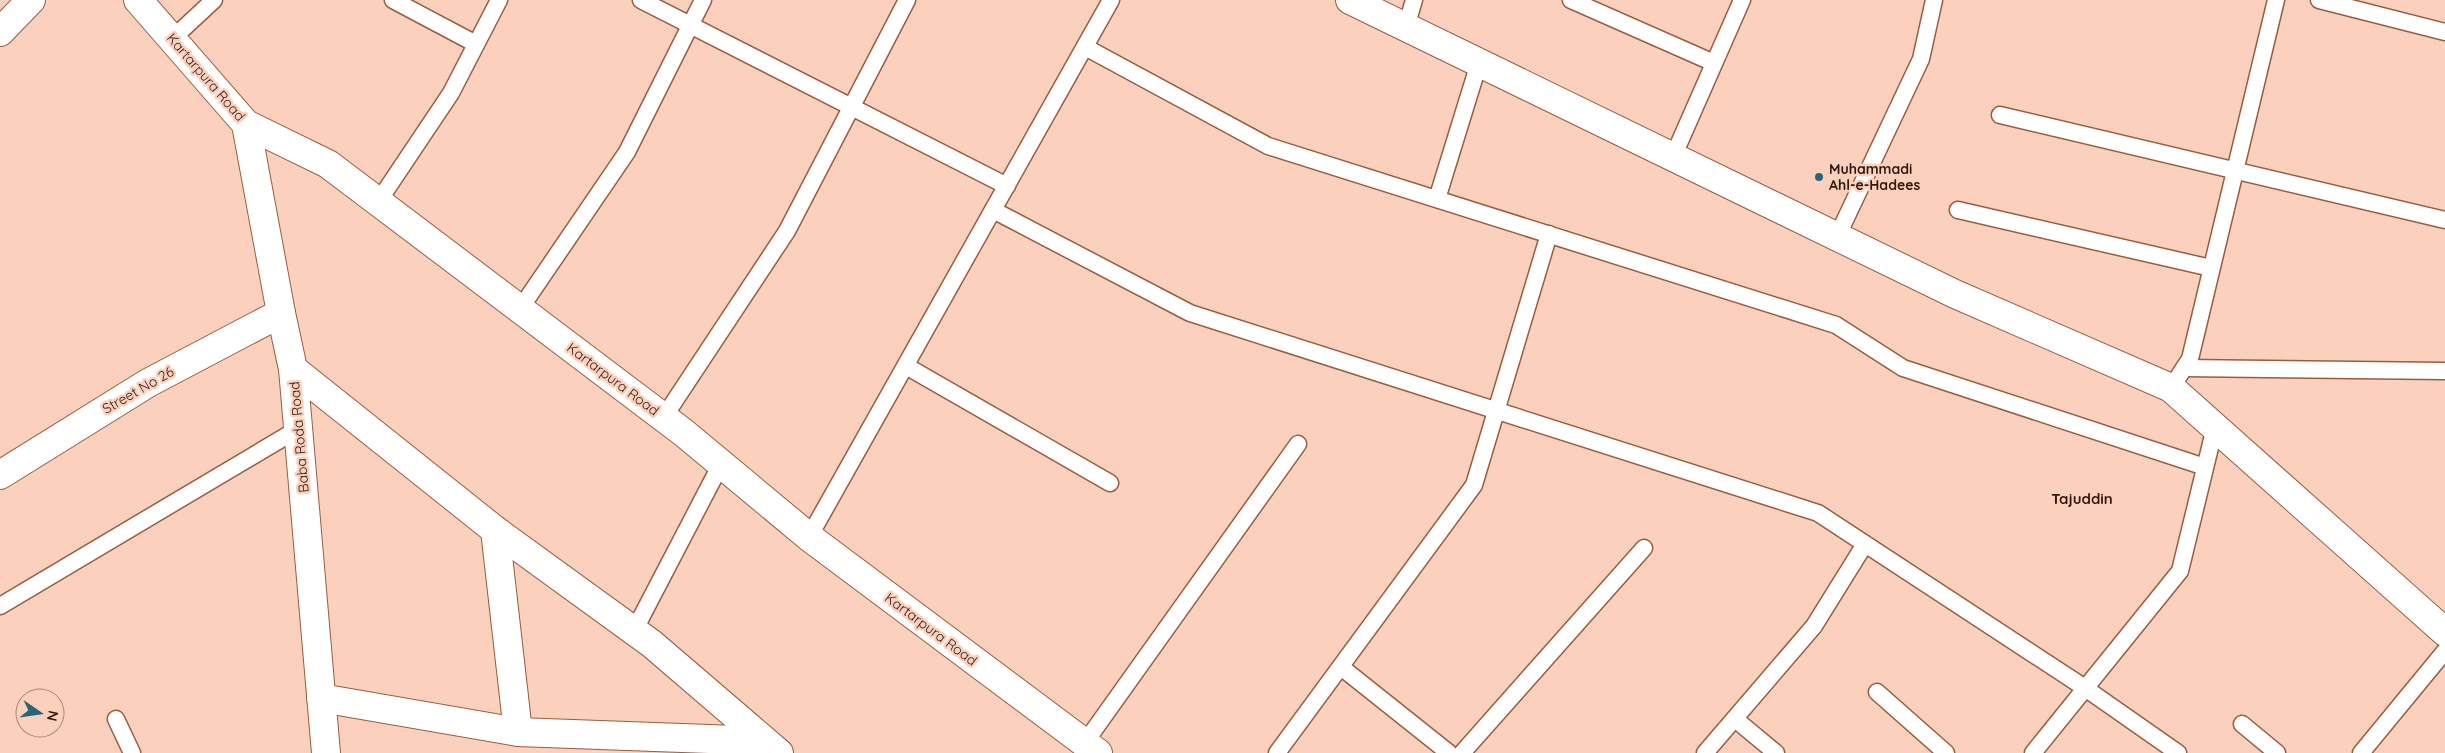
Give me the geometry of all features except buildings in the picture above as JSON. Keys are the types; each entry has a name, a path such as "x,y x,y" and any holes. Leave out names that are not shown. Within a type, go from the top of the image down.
{"street":[{"path":"0,32 30,0"},
{"name":"Kartarpura Road","path":"138,0 246,124 328,164 664,417 809,537 1091,749"},
{"path":"1350,0 1955,294 2177,378 2215,427 2445,632"},
{"name":"Baba Roda Road","path":"246,124 293,369 326,753"},
{"name":"Street No 26","path":"0,475 148,383 281,313"},
{"path":"293,369 495,530 634,631 768,749"},
{"path":"495,530 518,732"},
{"path":"321,698 518,732 768,749"}],"lane":[{"path":"172,39 214,0"},
{"path":"393,0 476,44"},
{"path":"378,202 451,93 499,0"},
{"path":"641,0 1007,186"},
{"path":"520,309 627,152 703,0"},
{"path":"664,417 787,231 907,0"},
{"path":"809,537 1111,0"},
{"path":"1406,27 1414,0"},
{"path":"1673,157 1742,0"},
{"path":"1838,237 1921,59 1934,0"},
{"path":"2177,378 2190,359 2276,0"},
{"path":"2319,0 2445,32"},
{"path":"1576,1 1714,63"},
{"path":"1085,46 1268,146 1836,325 1903,368 2205,467"},
{"path":"1437,199 1479,63"},
{"path":"2000,115 2445,220"},
{"path":"993,210 1190,313 1818,513 2086,688 2178,753"},
{"path":"1958,210 2211,268"},
{"path":"1277,753 1474,485 1549,234"},
{"path":"906,366 1110,483"},
{"path":"2177,378 2445,371"},
{"path":"2033,753 2180,571 2215,427"},
{"path":"0,606 298,429"},
{"path":"1091,749 1298,444"},
{"path":"634,631 721,464"},
{"path":"1705,753 1814,626 1865,544"},
{"path":"1462,753 1644,548"},
{"path":"2361,753 2445,651"},
{"path":"1341,667 1449,753"},
{"path":"1877,692 1946,753"},
{"path":"1735,718 1776,753"},
{"path":"116,719 132,753"},
{"path":"2242,724 2277,753"}],"place":[{"name":"Muhammadi Ahl-e-Hadees","path":"1819,177"}],"district":[{"name":"Tajuddin","path":"2082,498"}]}
